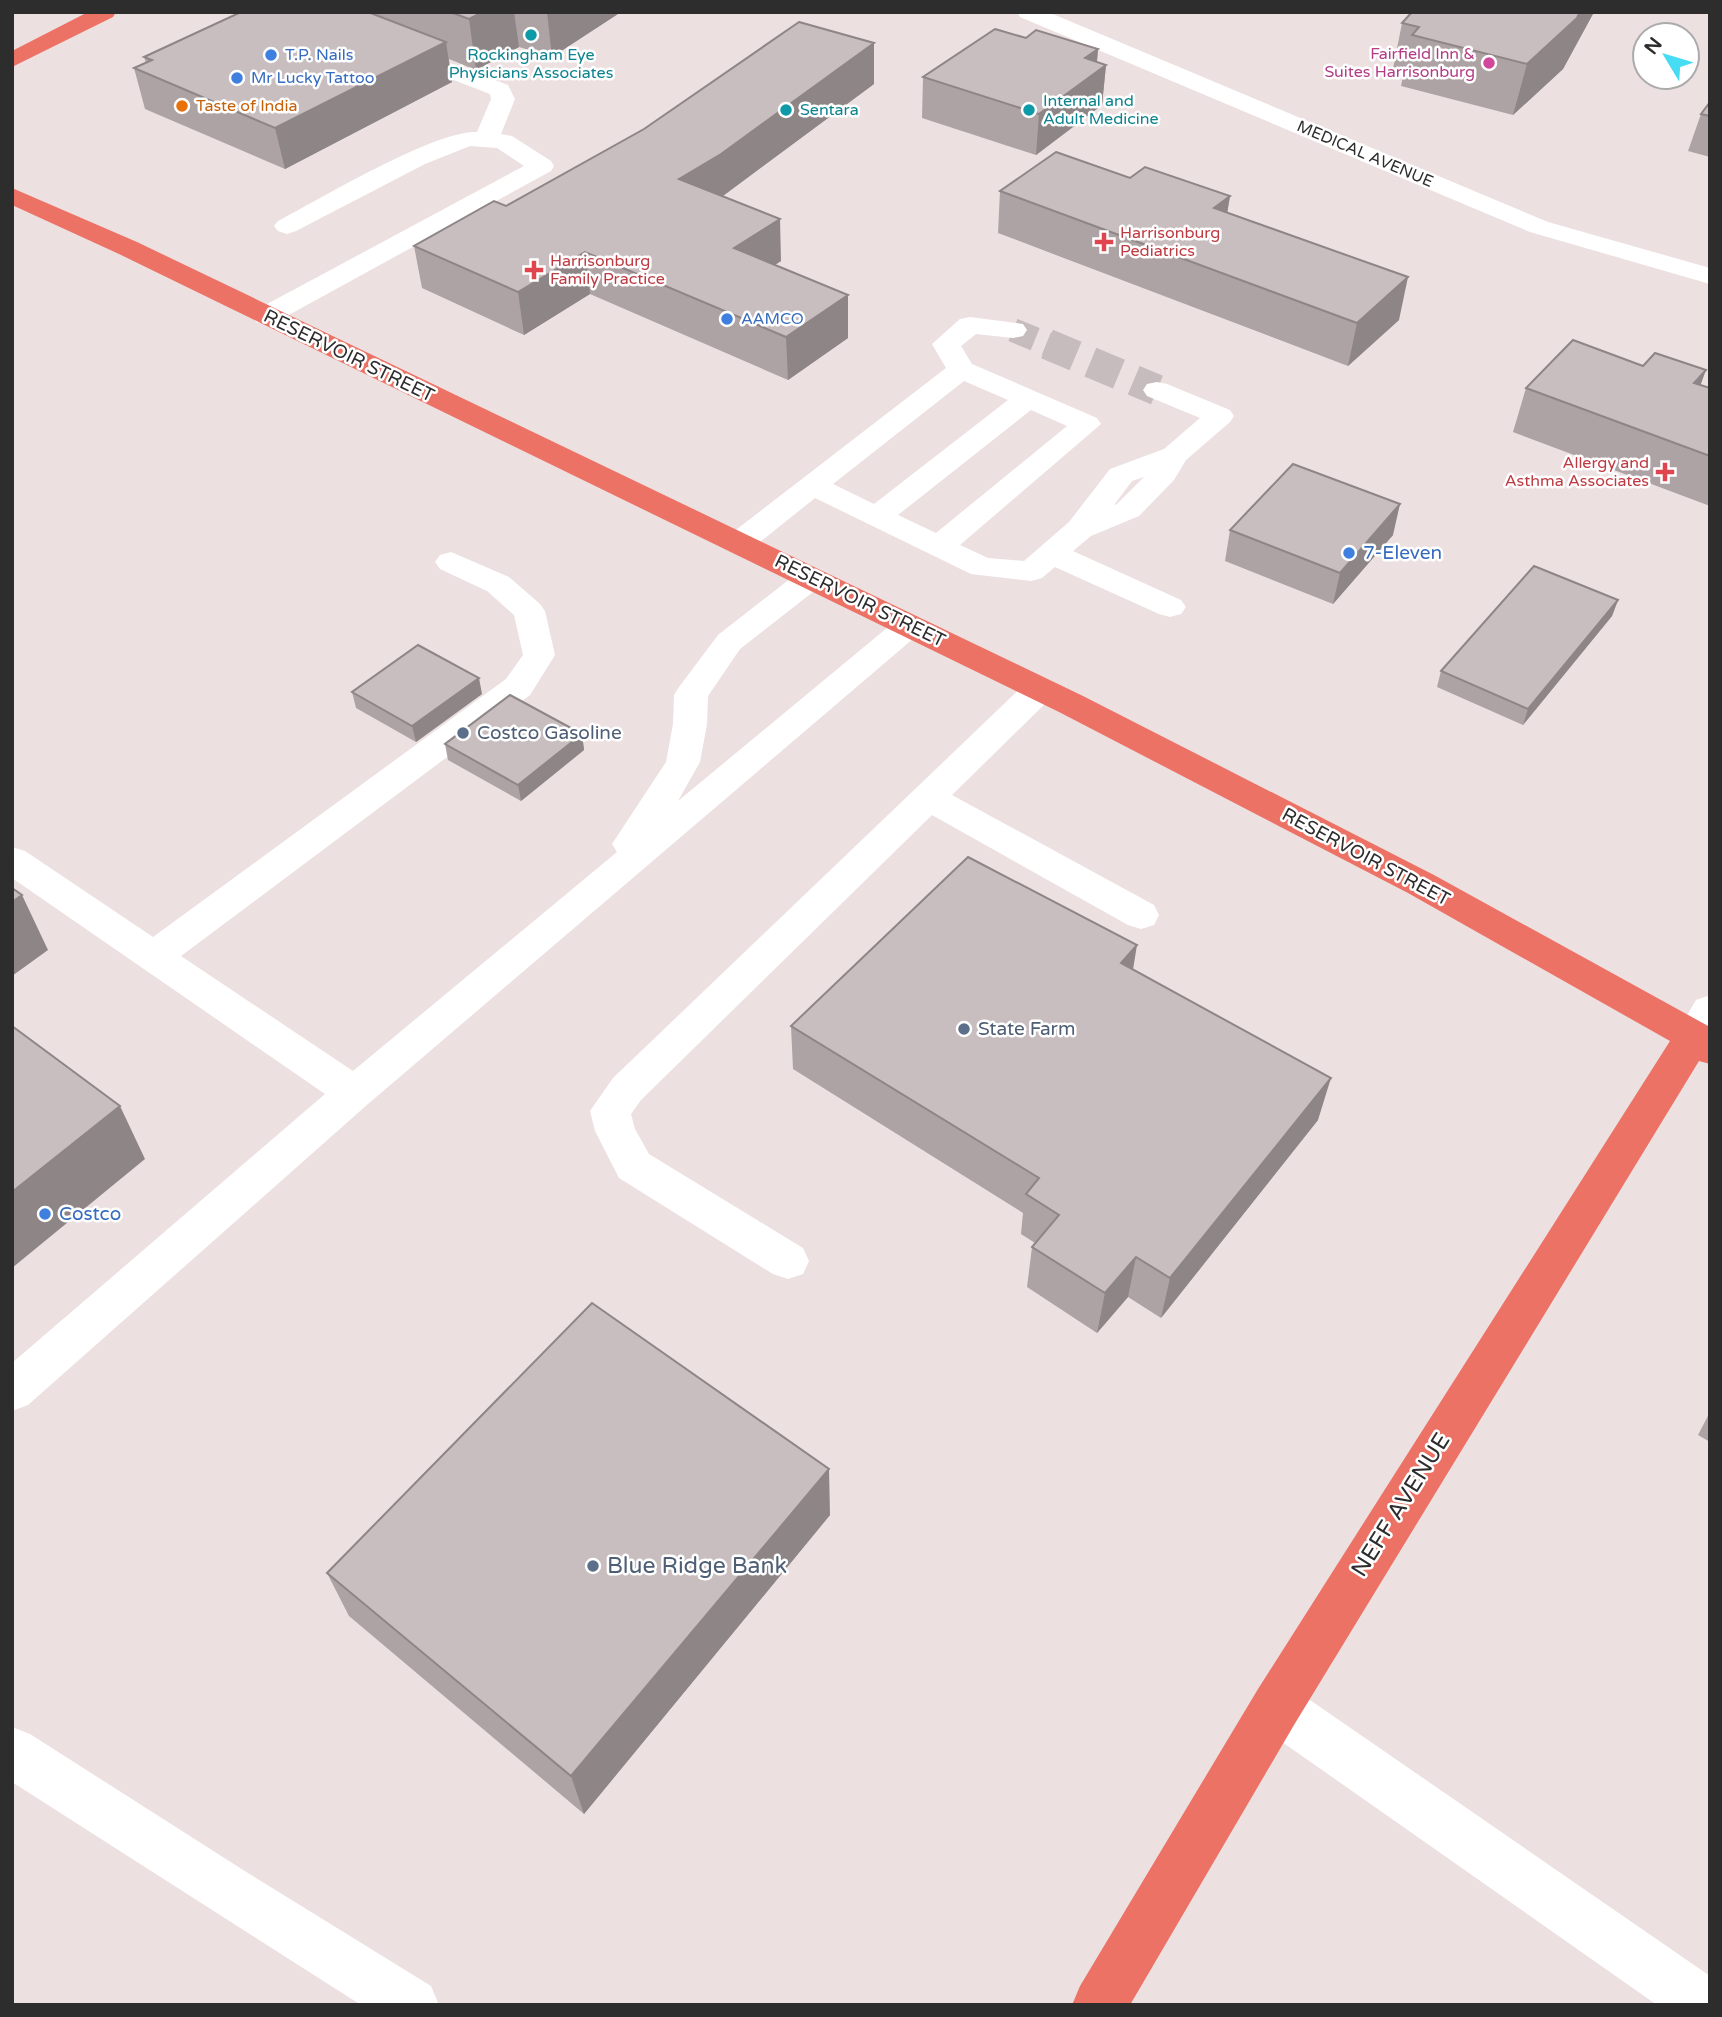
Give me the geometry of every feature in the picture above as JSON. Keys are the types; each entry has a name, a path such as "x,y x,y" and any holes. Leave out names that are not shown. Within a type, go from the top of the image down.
{"main road":[{"path":"12,60 105,12"},
{"name":"RESERVOIR STREET","path":"12,195 109,239 1040,689 1706,1034"},
{"name":"NEFF AVENUE","path":"1099,2005 1276,1707 1706,1034"}],"street":[{"name":"MEDICAL AVENUE","path":"1028,12 1539,227 1710,276"},
{"path":"377,42 500,90 503,99 486,140"},
{"path":"266,316 542,166 503,141 467,139 416,159 287,226"},
{"path":"940,546 1087,424 961,370 946,344 971,325 1013,330"},
{"path":"739,543 815,487 961,370"},
{"path":"815,487 982,566 1031,571 1080,529 1128,510 1163,474 1174,456 1220,416 1157,390"},
{"path":"877,516 1027,399"},
{"path":"1052,554 1170,607"},
{"path":"153,956 518,687 539,655 529,611 498,584 451,562"},
{"path":"593,893 638,834 683,762 690,723 691,695 711,665 729,642 811,578"},
{"path":"12,1391 354,1093 910,625"},
{"path":"788,1261 634,1166 615,1131 610,1111 627,1089 1040,689"},
{"path":"928,797 1141,915"},
{"path":"12,860 354,1093"},
{"path":"1276,1707 1704,2005"},
{"path":"12,1752 412,2005"}],"building":[{"path":"241,12 368,12 446,42 275,128 134,68 152,60 144,57"},
{"path":"450,12 483,12 469,19"},
{"path":"1412,12 1580,12 1577,18 1527,64 1412,35 1419,27 1402,23"},
{"path":"799,22 874,43 721,154 679,179 780,219 734,248 848,295 786,337 585,252 518,292 414,246 494,201 506,206 644,129"},
{"path":"995,29 1026,38 1036,30 1098,49 1085,58 1106,65 1039,114 923,77"},
{"path":"1710,102 1710,116 1701,114"},
{"path":"1056,152 1130,178 1145,167 1230,196 1214,208 1408,277 1357,323 1000,191"},
{"path":"1573,340 1643,366 1655,353 1706,370 1694,383 1710,388 1710,456 1526,388"},
{"path":"1293,464 1400,504 1340,573 1230,530"},
{"path":"1534,566 1618,600 1528,709 1441,671"},
{"path":"418,645 479,678 412,726 352,692"},
{"path":"510,695 582,734 518,785 445,744"},
{"path":"968,857 1137,945 1121,963 1331,1078 1170,1278 1136,1257 1105,1293 1032,1247 1059,1215 1026,1194 1039,1178 791,1026"},
{"path":"12,888 22,895 12,902"},
{"path":"12,1026 120,1106 12,1192"},
{"name":"Blue Ridge Bank","path":"592,1303 829,1469 571,1776 327,1573"}],"tunnel":[{"path":"1013,330 1052,346"},
{"path":"1047,344 1157,390"}],"place":[{"name":"Rockingham Eye Physicians Associates","path":"531,35"},
{"name":"T.P. Nails","path":"271,55"},
{"name":"Fairfield Inn & Suites Harrisonburg","path":"1489,63"},
{"name":"Mr Lucky Tattoo","path":"237,78"},
{"name":"Taste of India","path":"182,106"},
{"name":"Sentara","path":"786,110"},
{"name":"Internal and Adult Medicine","path":"1029,110"},
{"name":"Harrisonburg Pediatrics","path":"1104,242"},
{"name":"Harrisonburg Family Practice","path":"534,270"},
{"name":"AAMCO","path":"727,319"},
{"name":"Allergy and Asthma Associates","path":"1665,472"},
{"name":"7-Eleven","path":"1349,553"},
{"name":"Costco Gasoline","path":"463,733"},
{"name":"State Farm","path":"964,1029"},
{"name":"Costco","path":"45,1214"},
{"name":"Blue Ridge Bank","path":"593,1566"}]}
